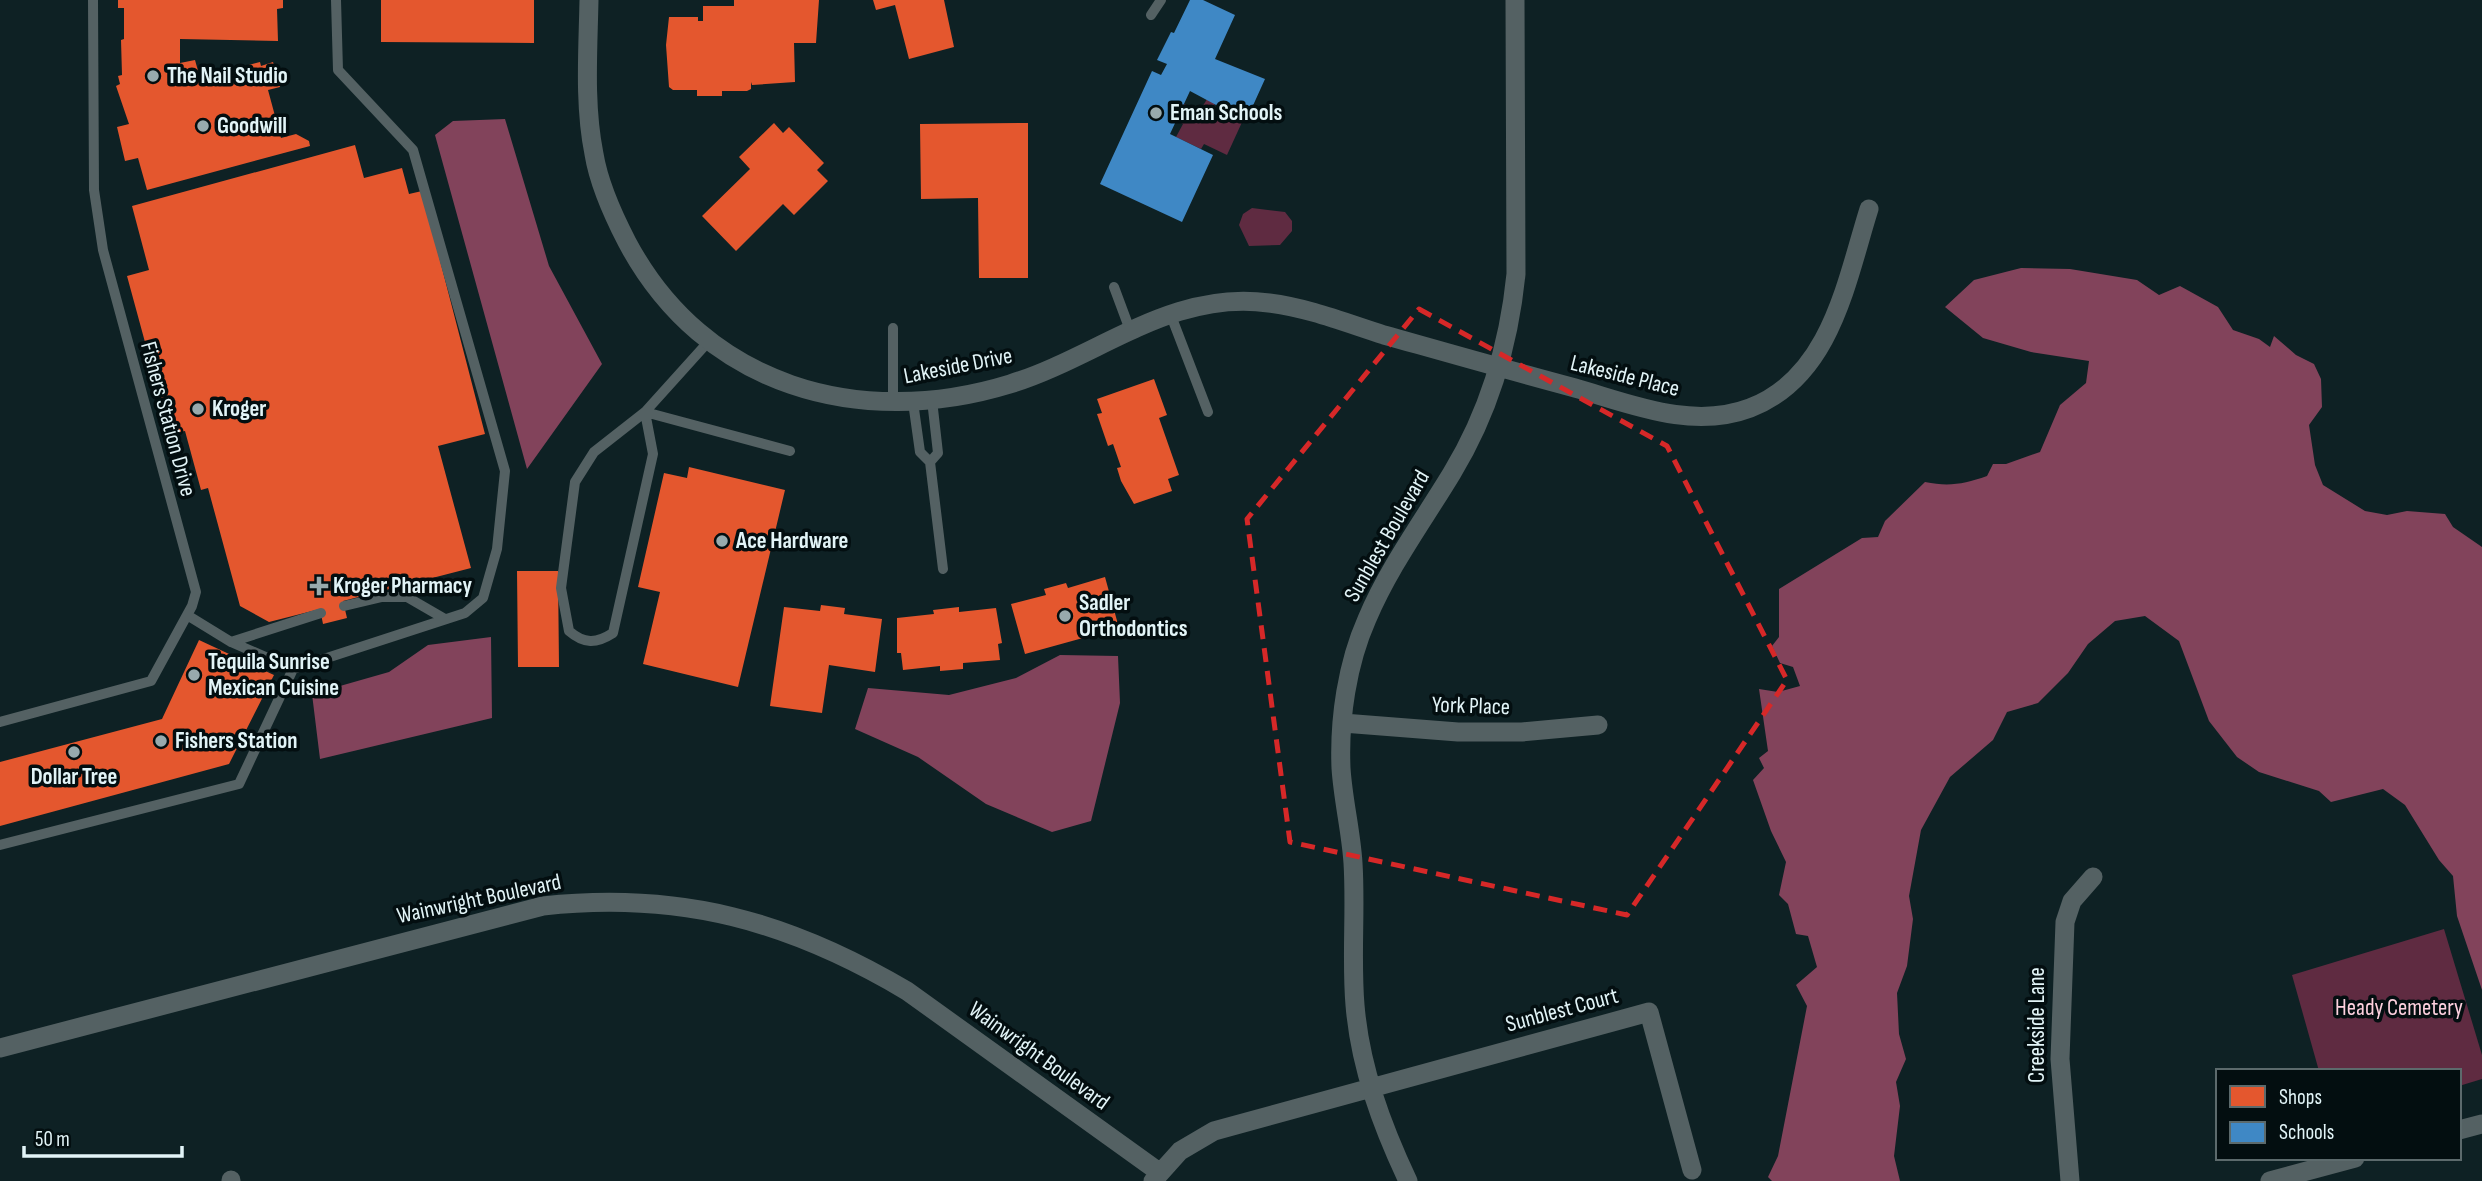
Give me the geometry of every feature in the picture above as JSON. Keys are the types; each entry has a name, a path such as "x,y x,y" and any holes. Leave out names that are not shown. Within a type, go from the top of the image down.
{"street":[{"name":"Lakeside Drive","path":"589,0 588,92 594,156 612,214 642,271 672,309 709,341 756,371 792,386 844,400 893,403 923,401 1014,383 1054,368 1170,312 1209,303 1265,302 1303,309 1500,368"},
{"name":"Sunblest Boulevard","path":"1408,1181 1370,1089 1355,1007 1353,860 1341,769 1343,723 1352,661 1366,621 1387,578 1454,470 1500,368 1513,309 1516,274 1515,0"},
{"name":"Lakeside Place","path":"1500,368 1669,414 1713,416 1751,408 1788,385 1802,372 1822,343 1834,319 1869,209"},
{"name":"York Place","path":"1343,723 1458,732 1522,732 1598,725"},
{"name":"Creekside Lane","path":"2070,1181 2060,1059 2065,922 2072,901 2093,877"},
{"name":"Wainwright Boulevard","path":"0,1048 492,917 568,903 628,901 673,905 757,921 811,940 867,968 907,991 1156,1177"},
{"name":"Sunblest Court","path":"1370,1089 1649,1012 1692,1170"},
{"path":"1156,1177 1192,1142 1214,1131 1370,1089"},
{"path":"2461,1129 2482,1124"},
{"path":"2270,1181 2348,1160"}],"lane":[{"name":"Fishers Station Drive","path":"0,722 151,681 187,615 196,592 115,296 96,207 93,0"},
{"path":"187,615 231,642 293,669 465,613 483,598 497,549 505,471 428,192 413,150 338,70 336,0"},
{"path":"1151,15 1161,0"},
{"path":"1114,287 1130,330"},
{"path":"1170,312 1208,412"},
{"path":"893,328 893,403"},
{"path":"645,412 653,454 613,633 599,642 581,641 569,631 561,588 575,482 594,452 645,412 709,341"},
{"path":"923,401 920,452 930,462 943,569"},
{"path":"923,401 938,453 930,462"},
{"path":"645,412 790,452"},
{"path":"344,606 382,597 407,597 445,620"},
{"path":"231,642 321,613"},
{"path":"0,845 239,784 293,669"}],"highlighted area":[{"path":"1419,309 1667,446 1787,680 1627,915 1290,842 1247,519"}],"green space":[{"path":"1207,99 1215,103 1214,106 1243,120 1227,155 1204,144 1201,149 1176,137 1183,124 1176,120 1184,104 1200,111"},
{"path":"1252,208 1285,212 1292,221 1292,231 1280,245 1249,246 1239,225 1243,214"},
{"name":"Heady Cemetery","path":"2444,929 2482,1055 2482,1079 2461,1085 2461,1069 2318,1069 2292,975"}],"shaded area":[{"path":"505,119 549,266 602,364 527,469 435,135 453,121"},
{"path":"2021,268 2070,269 2137,280 2159,295 2180,286 2218,307 2233,330 2259,339 2270,347 2274,336 2296,355 2314,364 2321,379 2322,407 2309,425 2315,465 2323,485 2365,511 2387,515 2407,511 2445,514 2453,527 2482,547 2482,990 2457,916 2453,876 2439,860 2405,805 2383,789 2331,802 2319,791 2259,772 2237,757 2209,721 2179,641 2145,616 2115,621 2088,644 2068,673 2038,703 2007,712 1993,740 1950,777 1921,830 1909,896 1913,919 1907,966 1897,993 1899,1034 1906,1059 1896,1082 1900,1106 1894,1156 1900,1181 1772,1181 1768,1177 1778,1156 1807,1006 1796,985 1817,967 1808,936 1796,934 1788,904 1779,895 1786,862 1771,831 1753,780 1764,768 1759,758 1768,751 1759,689 1778,692 1800,686 1793,667 1780,663 1772,646 1779,637 1779,589 1862,538 1878,537 1885,521 1925,482 1956,484 1971,481 1987,476 1993,464 2006,464 2040,452 2060,405 2086,383 2089,361 2031,352 1983,338 1945,307 1974,280"},
{"path":"491,637 492,718 320,759 312,694 389,672 428,645"},
{"path":"1060,655 1118,656 1120,703 1091,821 1052,832 986,804 918,757 855,729 868,688 949,695 1016,678"}],"building: Shops":[{"path":"118,0 283,0 283,8 277,9 278,41 180,39 180,63 195,60 200,78 260,62 261,66 273,62 280,87 268,90 281,138 296,134 309,141 310,146 147,190 138,158 125,161 117,127 129,124 116,86 120,84 118,76 122,75 121,40 124,39 124,8 118,8"},
{"path":"381,0 534,0 534,43 381,42"},
{"path":"734,0 819,0 816,43 794,43 795,82 752,85 751,82 751,89 747,91 722,91 722,96 697,96 697,90 673,90 669,87 666,45 669,17 698,17 698,21 703,21 703,6 734,6"},
{"path":"873,0 944,0 954,47 909,59 895,5 876,10"},
{"path":"774,123 783,133 789,127 824,163 817,170 828,181 794,215 783,204 736,251 702,216 750,169 739,157"},
{"path":"1028,123 1028,278 979,278 978,198 921,199 920,124"},
{"path":"355,145 364,178 402,168 409,194 422,191 485,434 438,446 471,568 343,601 347,618 323,624 320,609 269,622 240,606 208,488 201,490 185,431 170,434 127,276 149,270 132,206"},
{"path":"1154,379 1167,415 1159,418 1179,475 1168,479 1172,491 1134,504 1121,481 1117,468 1121,467 1113,444 1108,446 1097,414 1102,413 1097,399"},
{"name":"Ace Hardware","path":"689,467 785,490 738,687 643,664 660,592 638,587 664,473 687,478"},
{"path":"517,571 558,571 559,667 518,667"},
{"name":"Sadler Orthodontics","path":"1105,577 1119,628 1025,654 1011,604 1046,595 1044,589 1066,583 1068,588"},
{"path":"821,605 845,608 844,614 882,619 875,672 829,665 822,713 770,706 784,607 820,611"},
{"path":"959,607 959,612 996,608 1002,643 998,644 1000,660 963,663 963,669 940,671 940,666 903,670 901,653 897,653 897,618 934,614 933,610"},
{"name":"Fishers Station","path":"199,640 274,675 229,764 0,826 0,762 162,719"}],"building: Schools":[{"name":"Eman Schools","path":"1190,0 1203,0 1235,15 1215,59 1265,79 1246,121 1190,91 1170,134 1213,155 1182,222 1100,184 1152,71 1161,75 1167,64 1157,60"}],"place":[{"name":"The Nail Studio","path":"153,76"},
{"name":"Eman Schools","path":"1156,113"},
{"name":"Goodwill","path":"203,126"},
{"name":"Kroger","path":"198,409"},
{"name":"Ace Hardware","path":"722,541"},
{"name":"Kroger Pharmacy","path":"319,586"},
{"name":"Sadler Orthodontics","path":"1065,616"},
{"name":"Tequila Sunrise Mexican Cuisine","path":"194,675"},
{"name":"Fishers Station","path":"161,741"},
{"name":"Dollar Tree","path":"74,752"}]}
